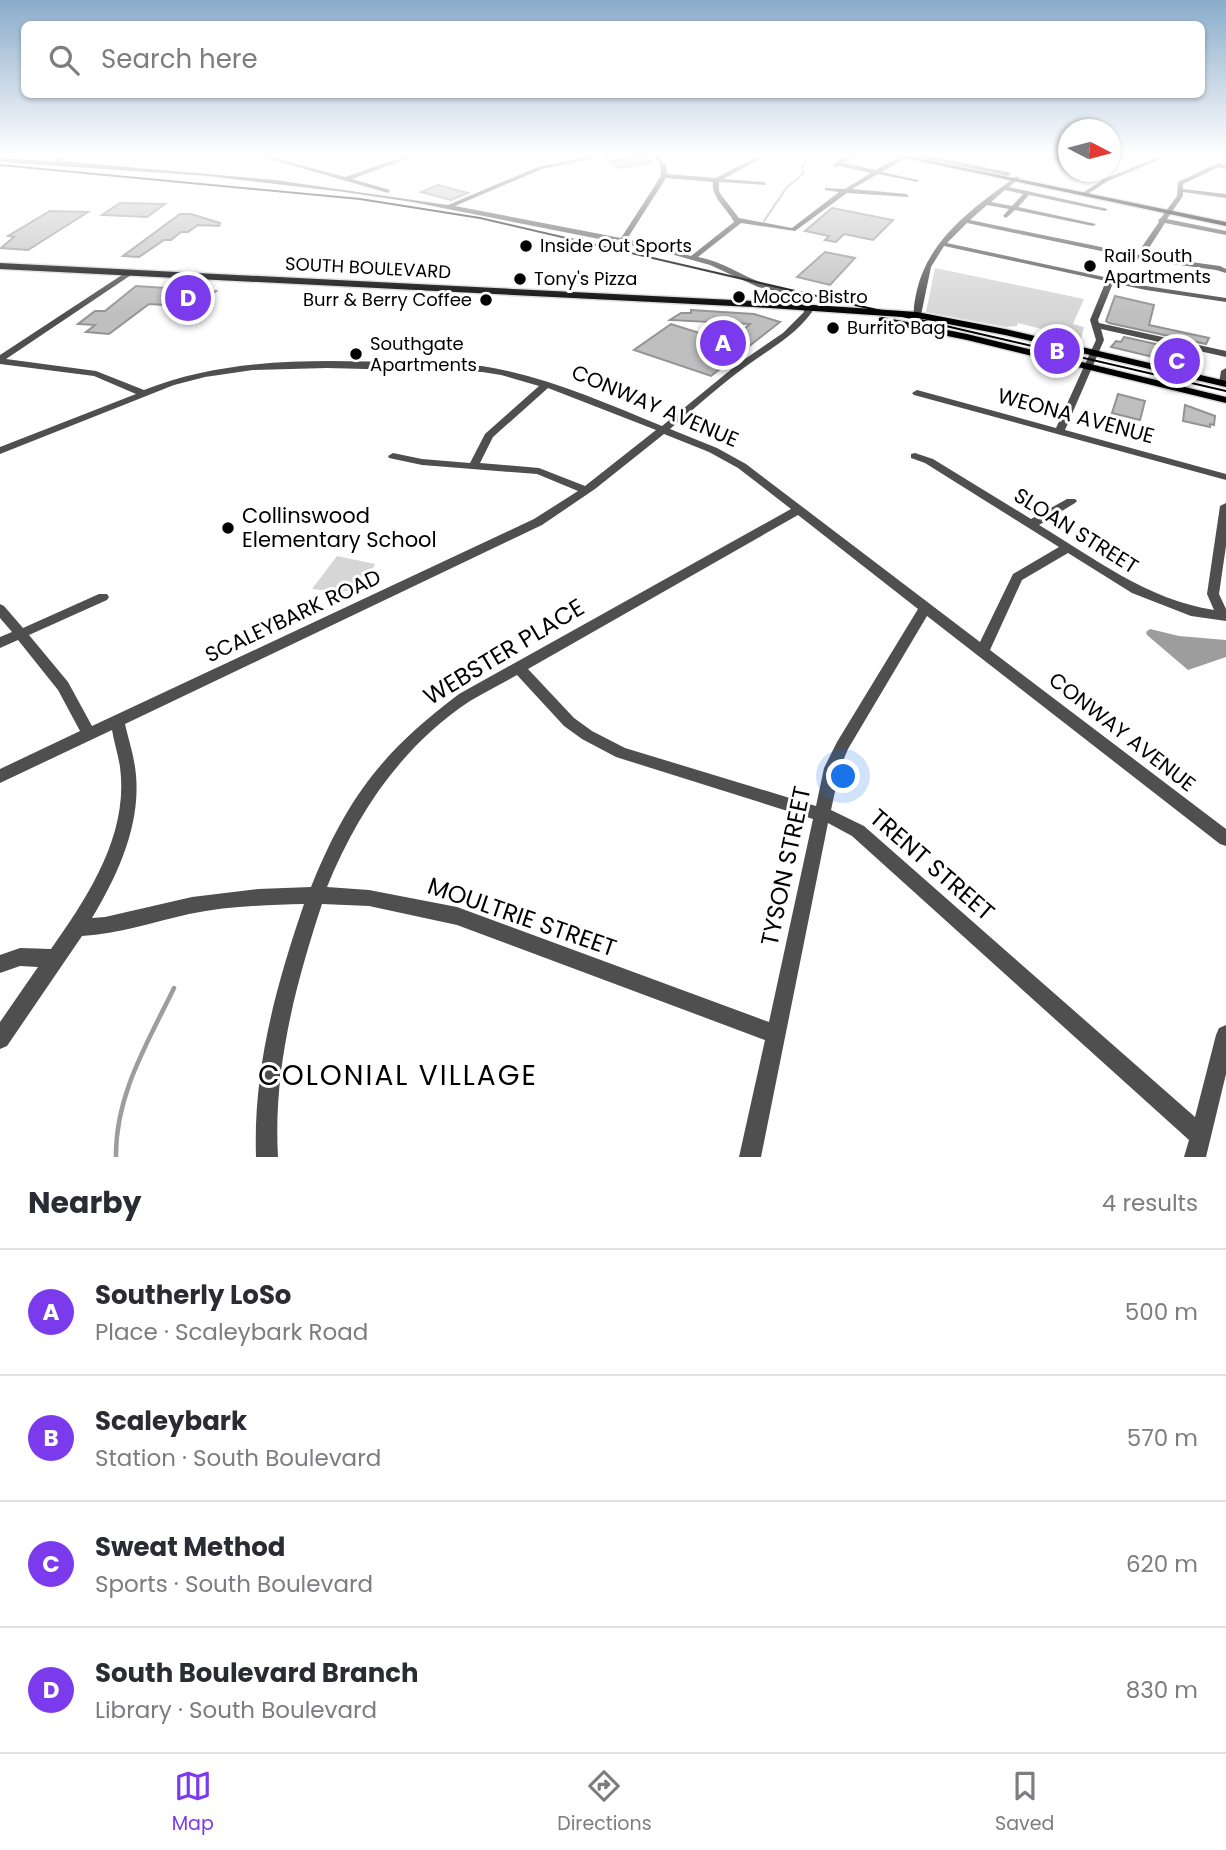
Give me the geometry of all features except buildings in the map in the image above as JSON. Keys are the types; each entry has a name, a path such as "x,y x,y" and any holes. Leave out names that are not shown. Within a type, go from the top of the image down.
{"main road":[{"path":"1149,207 1226,223"},
{"name":"SOUTH BOULEVARD","path":"0,266 917,315 1225,384"},
{"name":"SOUTH BOULEVARD","path":"809,310 912,325 1226,400"}],"street":[{"path":"455,207 712,263 752,283 799,295 805,298 809,310"},
{"path":"622,242 644,207"},
{"path":"727,207 738,220 793,230 824,207"},
{"path":"917,315 930,261 979,207"},
{"path":"1008,207 1093,224"},
{"path":"1046,225 1062,207"},
{"path":"1095,207 1105,209"},
{"path":"1144,258 1143,251 1170,207"},
{"path":"1006,216 1013,208"},
{"path":"692,258 734,227 738,220"},
{"path":"967,220 1144,258 1223,268"},
{"path":"1161,220 1226,233"},
{"path":"944,244 1188,296 1226,301"},
{"path":"692,258 716,267 746,285 794,297 796,309"},
{"path":"0,360 128,273"},
{"path":"1059,432 1100,338 1094,320 1110,280"},
{"name":"SCALEYBARK ROAD","path":"762,350 793,318 796,309"},
{"name":"SCALEYBARK ROAD","path":"0,776 504,539 558,510 762,350 776,344 809,310"},
{"path":"1095,325 1226,354"},
{"path":"0,360 96,374 127,384 145,394"},
{"name":"CONWAY AVENUE","path":"0,451 179,381 215,371 295,365 482,369 547,384 728,458 1226,839"},
{"path":"1225,384 1226,371"},
{"path":"474,466 489,436 547,384"},
{"name":"WEONA AVENUE","path":"917,393 1226,477"},
{"path":"393,456 422,462 539,471 586,490"},
{"name":"SLOAN STREET","path":"915,456 929,461 1143,594 1191,611 1225,616"},
{"path":"1030,525 1071,501"},
{"path":"1225,616 1213,594 1226,506"},
{"name":"WEBSTER PLACE","path":"267,1157 269,1067 278,1024 315,895 349,818 391,760 440,713 798,510"},
{"path":"983,651 1017,577 1067,548"},
{"path":"0,643 103,597"},
{"name":"TYSON STREET","path":"750,1157 832,768 842,746 926,607"},
{"path":"0,609 63,686 89,734"},
{"name":"TRENT STREET","path":"517,667 569,722 609,747 634,758 847,823 1200,1136"},
{"path":"0,1039 78,927 118,853 131,783 129,762 117,722"},
{"name":"MOULTRIE STREET","path":"78,927 105,926 214,901 315,895 369,898 457,916 775,1034"},
{"path":"0,964 20,957 54,958"},
{"path":"1195,1157 1226,1035"}],"shaded area":[{"path":"935,268 1084,299 1073,324 1084,327 1081,339 1018,323 1017,326 1006,327 926,312"},
{"path":"337,556 375,564 371,572 364,573 353,590 339,592 312,589"},
{"path":"1150,629 1179,636 1226,640 1226,657 1188,670 1147,635 1146,632"}],"waterway":[{"path":"764,221 773,207"},
{"path":"116,1157 117,1134 127,1091 174,988"}],"tram line":[{"path":"410,207 480,218 1226,391"}],"place":[{"name":"Inside Out Sports","path":"526,246"},
{"name":"Rail South Apartments","path":"1090,266"},
{"name":"Tony's Pizza","path":"520,279"},
{"name":"Mocco Bistro","path":"739,297"},
{"name":"South Boulevard Branch","path":"188,298"},
{"name":"Burr & Berry Coffee","path":"486,300"},
{"name":"Burrito Bag","path":"833,328"},
{"name":"Southerly LoSo","path":"723,343"},
{"name":"Scaleybark","path":"1057,351"},
{"name":"Southgate Apartments","path":"356,354"},
{"name":"Sweat Method","path":"1177,361"},
{"name":"Collinswood Elementary School","path":"228,528"}],"district":[{"name":"COLONIAL VILLAGE","path":"398,1075"}]}
